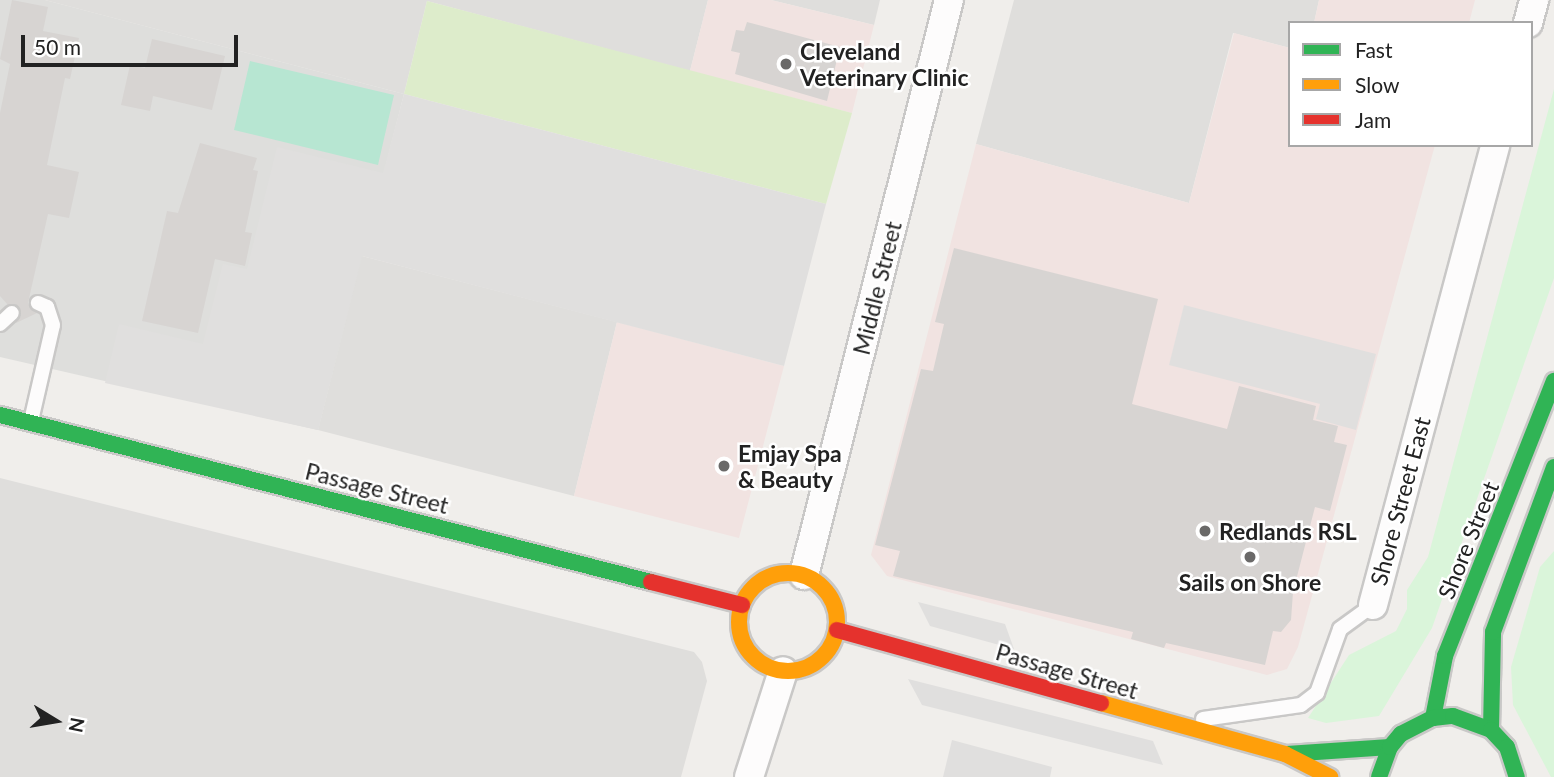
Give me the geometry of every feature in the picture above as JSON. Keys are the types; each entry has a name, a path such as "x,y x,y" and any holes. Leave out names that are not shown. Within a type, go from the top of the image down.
{"street":[{"name":"Middle Street","path":"804,575 949,0"},
{"path":"1529,21 1534,0"},
{"name":"Shore Street East","path":"1373,605 1494,147"},
{"name":"Shore Street","path":"1433,718 1445,656 1554,381"},
{"name":"Passage Street","path":"0,415 742,605"},
{"path":"1491,730 1493,632 1554,467"},
{"path":"789,573 804,575 827,591 834,603 837,631 823,657 811,666 783,671 768,667 746,648 740,627 742,605 760,581 789,573"},
{"name":"Passage Street","path":"837,631 1285,754 1330,777"},
{"path":"748,777 783,671"},
{"path":"1378,777 1390,747 1416,724 1433,718 1453,716 1491,730 1507,747 1517,777"},
{"name":"Passage Street","path":"1285,754 1390,747"}],"lane":[{"path":"31,423 53,325 47,307 38,303"},
{"path":"0,324 12,313"},
{"name":"Shore Street East","path":"1170,724 1301,705 1317,693 1340,629 1373,605"}],"shaded area":[{"path":"0,0 45,0 404,94 318,430 0,357"},
{"path":"45,0 708,0 690,71 427,1 404,94"},
{"path":"708,0 771,0 874,25 852,113 690,71"},
{"path":"771,0 880,0 874,25"},
{"path":"1014,0 1319,0 1314,21 1288,21 1288,47 1233,33 1189,203 976,144"},
{"path":"1319,0 1475,0 1470,21 1314,21"},
{"path":"1234,33 1288,47 1288,147 1434,147 1298,647 1287,669 1267,675 887,576 871,555 976,144 1189,203"},
{"path":"404,94 826,204 784,366 362,256 318,430 105,383 119,324 203,344 223,264 247,269 277,147 383,173"},
{"path":"362,256 617,322 574,496 318,430"},
{"path":"1184,305 1376,354 1356,430 1316,419 1320,404 1169,365"},
{"path":"617,322 784,366 739,538 574,496"},
{"path":"0,478 694,652 702,662 707,681 681,777 0,777"},
{"path":"918,602 1005,624 1014,649 930,626"},
{"path":"908,679 1153,741 1163,765 922,705"},
{"path":"952,740 1052,767 1050,777 943,777"}],"green space":[{"path":"427,1 852,113 826,204 404,94"},
{"path":"250,61 394,95 378,165 234,130"},
{"path":"1554,89 1554,278 1432,628 1379,716 1326,723 1308,718 1349,655 1396,631 1407,609 1407,590 1428,557"},
{"path":"1554,551 1554,777 1551,777 1513,705 1511,667 1540,567"}],"building":[{"path":"12,0 48,7 43,31 79,38 70,79 65,78 47,165 79,172 69,218 48,214 28,303 37,313 16,323 19,307 8,305 0,296 0,113 10,64 0,59"},
{"name":"Cleveland Veterinary Clinic","path":"747,22 840,47 827,101 735,74 740,53 731,51 736,30 744,31"},
{"path":"152,39 225,56 212,110 153,96 150,111 121,105 130,65 145,68"},
{"path":"200,143 257,158 253,170 258,171 245,232 252,233 245,266 215,259 198,333 142,321 167,211 178,213"},
{"path":"954,248 1158,299 1132,404 1227,429 1239,386 1316,406 1313,420 1338,426 1334,442 1347,445 1330,511 1315,507 1293,592 1291,620 1281,632 1273,631 1265,665 1166,643 1164,648 1131,639 1133,632 893,576 900,551 875,545 921,369 933,371 944,324 935,322"}],"traffic: fast":[{"path":"1433,718 1445,656 1554,381"},
{"path":"0,415 651,582"},
{"path":"1491,730 1493,632 1554,467"},
{"path":"1379,777 1390,747 1401,734 1433,718 1453,716 1491,730 1507,747 1517,777"},
{"path":"1287,754 1390,747"}],"traffic: slow":[{"path":"788,573 807,577 823,587 833,603 837,622 833,641 823,657 807,667 788,671 769,667 753,657 743,641 739,622 743,603 753,587 769,577 788,573"},
{"path":"1101,703 1285,754 1330,777"}],"traffic: jam":[{"path":"651,582 742,605"},
{"path":"837,630 1101,703"}],"place":[{"name":"Cleveland Veterinary Clinic","path":"786,64"},
{"name":"Emjay Spa & Beauty","path":"724,466"},
{"name":"Redlands RSL","path":"1205,531"},
{"name":"Sails on Shore","path":"1250,557"}]}
